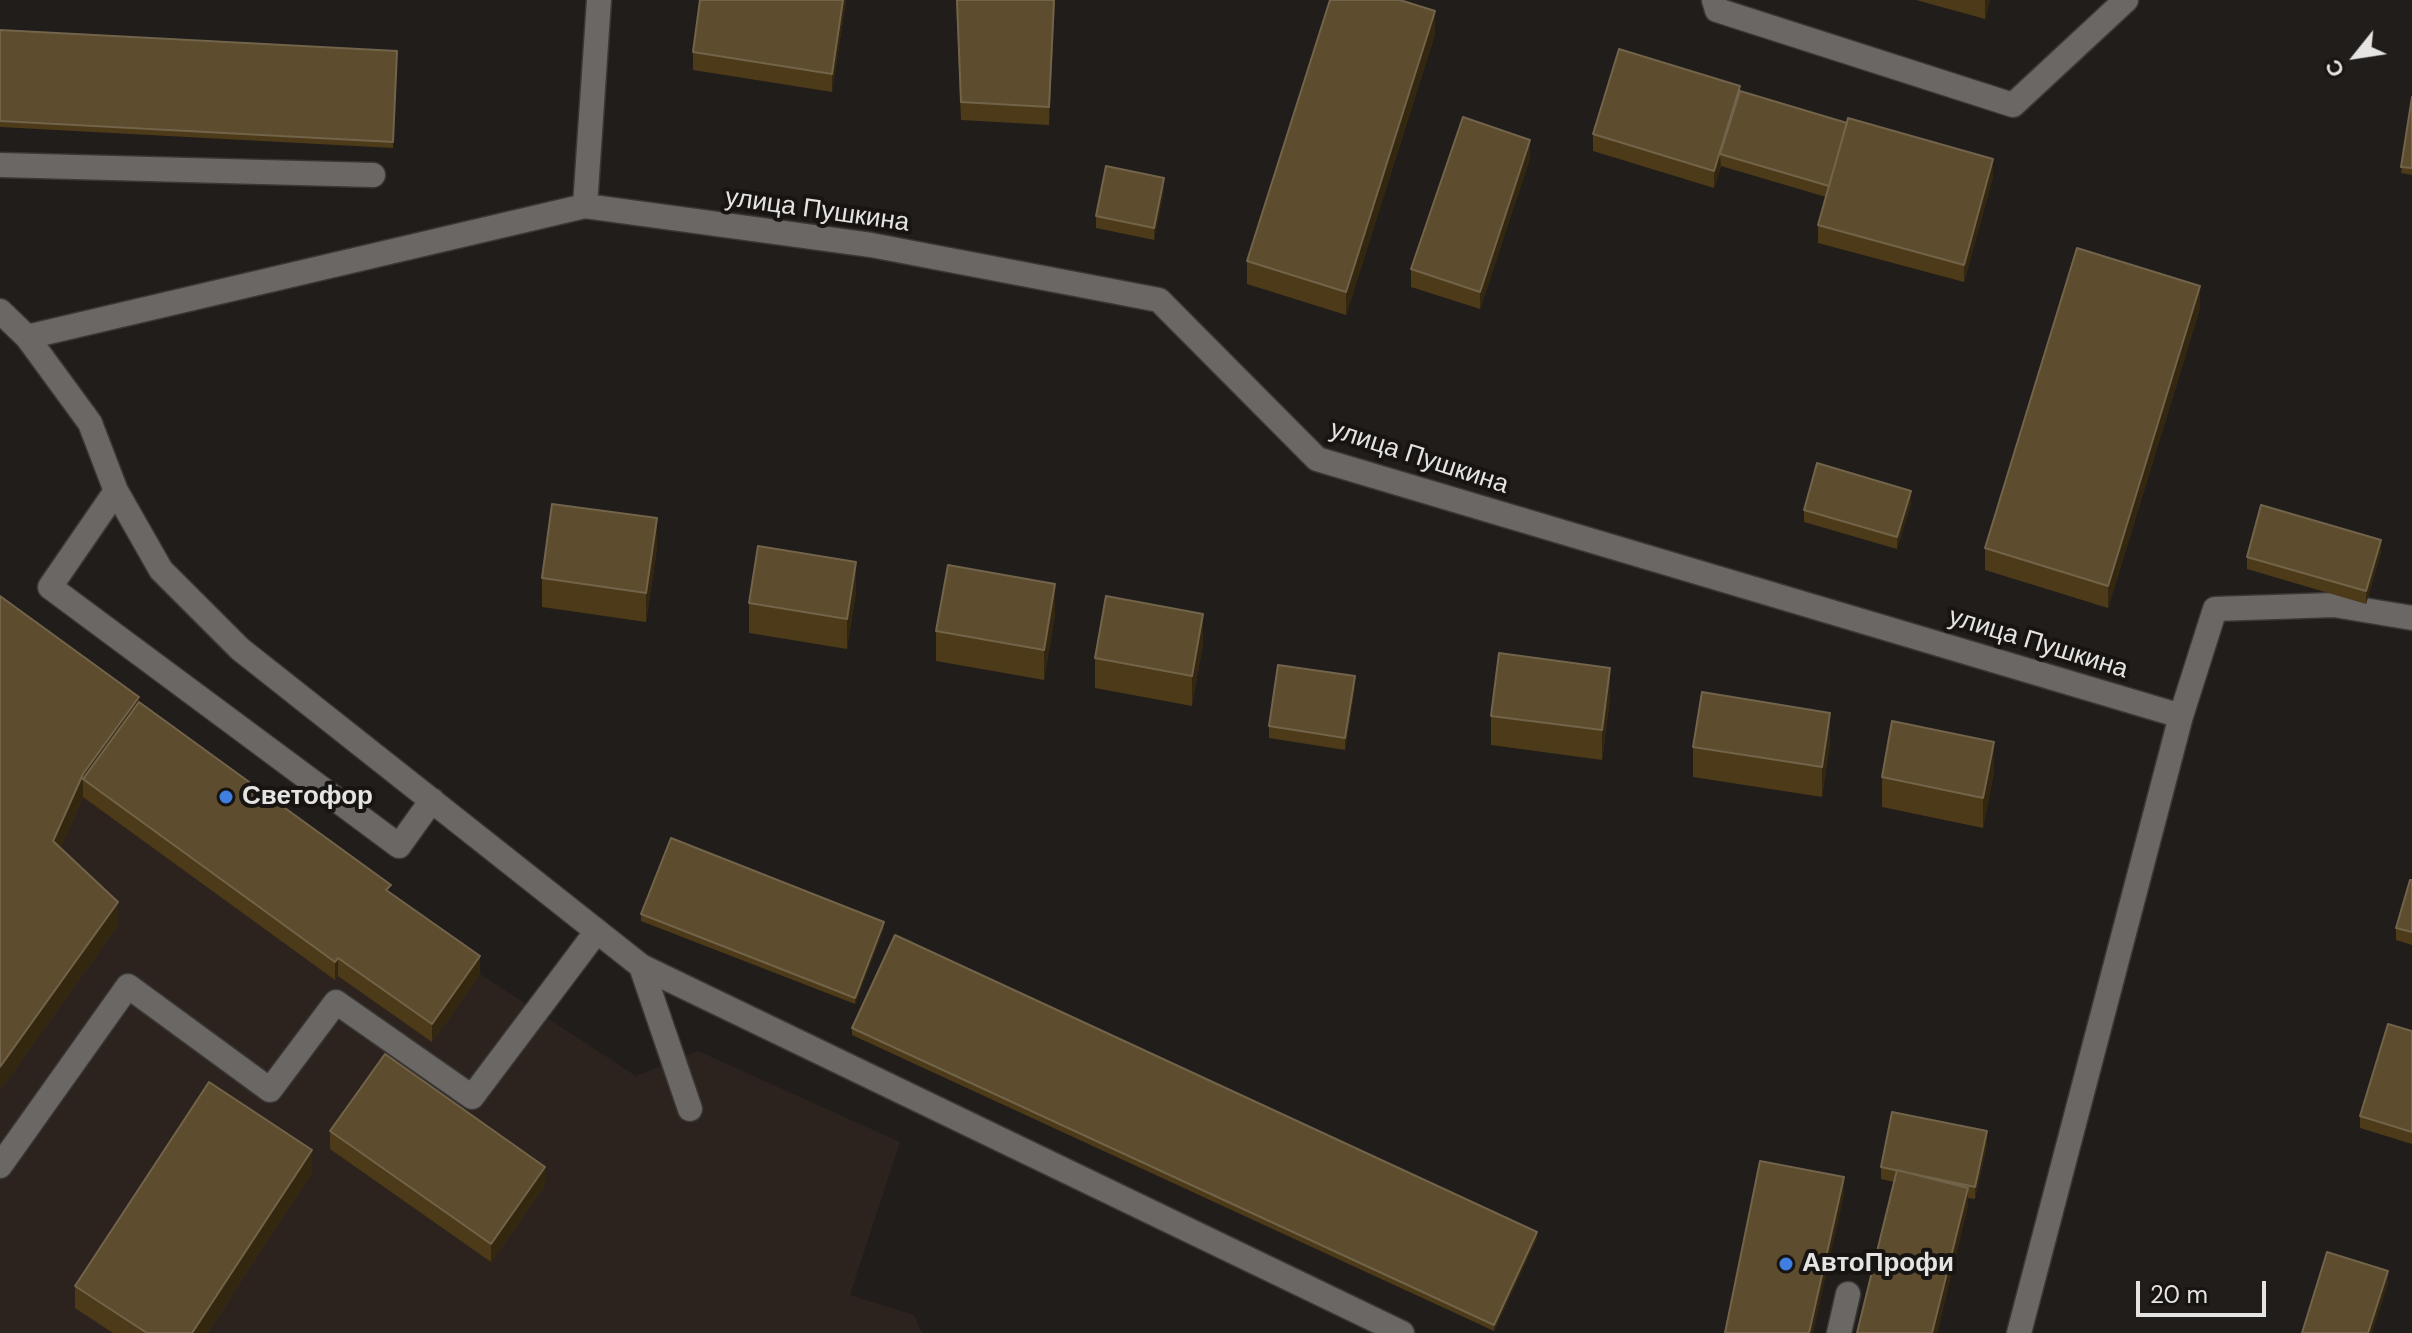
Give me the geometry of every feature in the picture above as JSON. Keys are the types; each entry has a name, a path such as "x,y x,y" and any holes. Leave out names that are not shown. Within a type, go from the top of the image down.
{"street":[{"path":"27,337 585,206 599,0"},
{"path":"1714,0 1717,10 2013,105 2126,0"},
{"path":"0,165 373,175"},
{"name":"улица Пушкина","path":"585,206 871,245 1159,300 1317,459 2181,716"},
{"path":"0,311 27,337 90,423 116,491 161,570 240,649 641,966 1402,1333"},
{"path":"116,491 50,587 399,846 432,800"},
{"path":"2019,1333 2181,716 2215,609 2334,605 2412,618"},
{"path":"0,1166 128,986 270,1090 336,1002 472,1097 597,931"},
{"path":"641,966 690,1109"},
{"path":"1839,1333 1848,1294"}],"shaded area":[{"path":"0,619 387,908 480,974 636,1076 698,1051 900,1142 850,1295 914,1315 922,1333 0,1333"}],"building":[{"path":"700,0 843,0 832,74 693,52"},
{"path":"957,0 1054,0 1049,107 961,102"},
{"path":"1330,0 1400,0 1435,11 1346,292 1247,261"},
{"path":"0,30 397,51 393,142 0,121"},
{"path":"1619,49 1740,86 1714,171 1593,134"},
{"path":"1740,91 1847,123 1829,186 1720,154"},
{"path":"2412,97 2412,168 2401,167"},
{"path":"1463,117 1530,140 1480,292 1411,269"},
{"path":"1848,118 1993,159 1964,265 1818,225"},
{"path":"1106,166 1164,178 1154,228 1096,216"},
{"path":"2077,248 2200,286 2108,586 1985,548"},
{"path":"1817,463 1911,491 1897,537 1804,510"},
{"path":"552,504 657,518 646,593 542,578"},
{"path":"2261,505 2381,540 2366,591 2247,557"},
{"path":"758,546 856,562 847,619 749,603"},
{"path":"948,565 1055,584 1044,650 936,631"},
{"path":"0,596 139,697 83,774 53,841 118,902 0,1067"},
{"path":"1106,596 1203,614 1192,676 1095,658"},
{"path":"1499,653 1610,668 1602,730 1491,716"},
{"path":"1278,665 1355,676 1345,738 1269,726"},
{"path":"1702,692 1830,713 1822,767 1693,747"},
{"path":"139,702 391,885 386,890 480,956 432,1024 338,958 335,962 83,779"},
{"path":"1892,721 1994,742 1983,798 1882,777"},
{"path":"671,838 884,922 855,998 641,914"},
{"path":"2412,880 2412,932 2396,928"},
{"path":"895,935 1537,1232 1494,1325 852,1028"},
{"path":"2388,1024 2412,1031 2412,1132 2360,1116"},
{"path":"385,1054 545,1167 491,1244 330,1131"},
{"path":"209,1082 312,1150 192,1333 147,1333 75,1286"},
{"path":"1892,1112 1987,1131 1975,1187 1881,1167"},
{"name":"АвтоПрофи","path":"1760,1161 1844,1177 1809,1333 1725,1333"},
{"path":"1897,1170 1968,1188 1932,1333 1857,1333"},
{"path":"2327,1252 2388,1271 2368,1333 2302,1333"}],"place":[{"name":"Светофор","path":"226,797"},
{"name":"АвтоПрофи","path":"1786,1264"}]}
